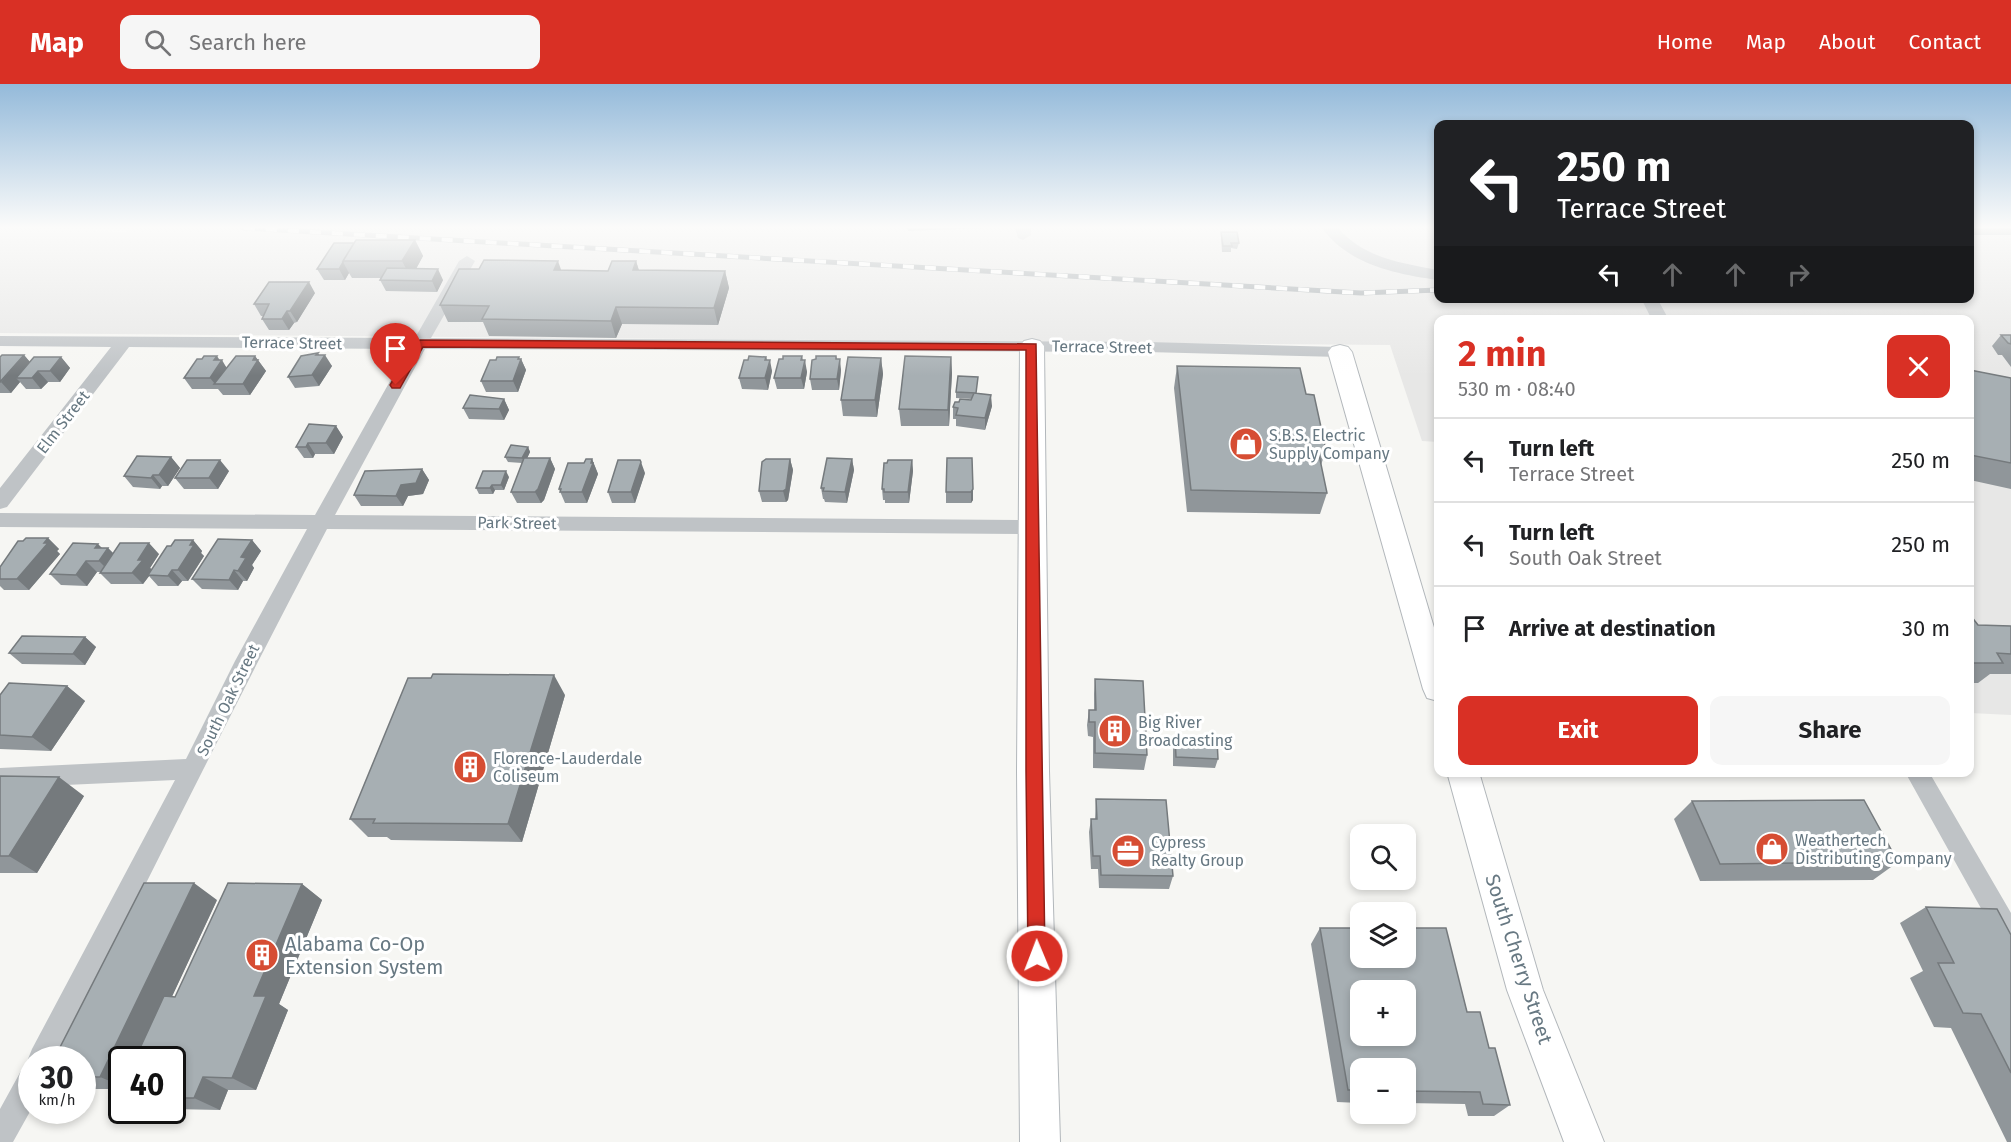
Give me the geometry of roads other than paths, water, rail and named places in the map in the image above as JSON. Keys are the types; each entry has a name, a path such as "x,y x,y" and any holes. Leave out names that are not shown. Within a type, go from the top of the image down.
{"street":[{"name":"South Oak Street","path":"49,1046 193,769 243,667 319,524 457,277"},
{"name":"Terrace Street","path":"0,341 1032,346 1340,352"},
{"name":"Elm Street","path":"0,502 125,341"},
{"path":"1032,346 1033,771 1040,1142"},
{"path":"1340,352 1434,675"},
{"name":"Park Street","path":"0,520 319,524 1033,527"},
{"path":"0,778 193,769"},
{"name":"South Cherry Street","path":"1464,777 1525,990 1584,1142"},
{"path":"1919,777 2011,938"},
{"path":"0,1137 18,1104"}],"railway":[{"path":"1092,277 1361,293 1434,290"}],"place":[{"name":"S.B.S. Electric Supply Company","path":"1246,444"},
{"name":"Big River Broadcasting","path":"1115,731"},
{"name":"Florence-Lauderdale Coliseum","path":"470,767"},
{"name":"Weathertech Distributing Company","path":"1772,849"},
{"name":"Cypress Realty Group","path":"1128,851"},
{"name":"Alabama Co-Op Extension System","path":"262,955"}]}
